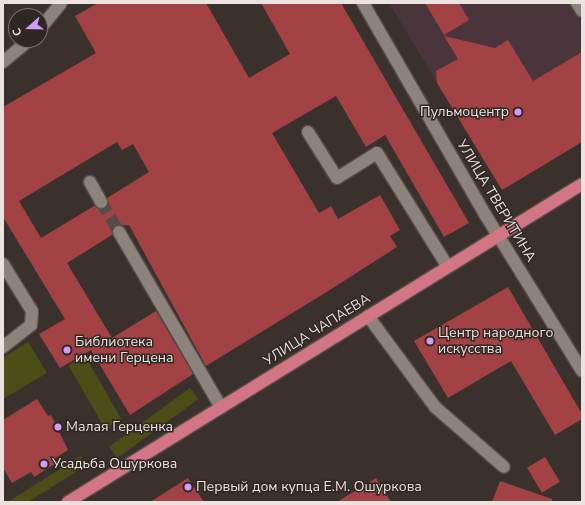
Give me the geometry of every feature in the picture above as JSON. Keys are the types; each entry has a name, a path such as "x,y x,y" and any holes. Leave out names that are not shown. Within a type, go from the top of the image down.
{"main road":[{"name":"УЛИЦА ЧАПАЕВА","path":"68,502 582,184"}],"street":[{"path":"48,19 61,3"},
{"name":"УЛИЦА ТВЕРИТИНА","path":"363,3 498,236 582,371"},
{"path":"577,3 582,11"},
{"path":"3,62 20,48"},
{"path":"308,132 337,178 377,153 448,267"},
{"path":"90,182 100,202"},
{"path":"119,232 221,407"},
{"path":"3,264 32,311 31,325 19,336 3,346"},
{"path":"368,316 435,407 504,467"}],"shaded area":[{"name":"Пульмоцентр","path":"389,3 582,3 582,142 502,190"},
{"path":"28,342 47,373 3,399 3,358"},
{"path":"85,356 122,419 105,429 69,366"},
{"path":"190,388 198,399 117,458 109,447"},
{"path":"82,455 79,470 28,502 8,502"}],"building":[{"path":"98,3 206,3 249,78 290,54 261,3 341,3 469,223 444,237 385,135 366,147 336,96 272,133 319,213 331,206 338,219 380,195 400,230 390,236 397,247 325,293 206,366 129,225 115,226 112,235 67,263 112,338 156,311 193,374 130,415 91,350 60,368 39,334 65,319 3,217 3,107 96,53 75,16","holes":["117,142 122,150 133,144 149,172 107,198 105,208 94,206 41,238 19,201"]},
{"path":"425,3 459,3 469,20 444,35"},
{"path":"444,36 495,48 508,40 533,81 582,52 582,142 502,190 437,83 436,71 458,59"},
{"path":"508,287 582,414 582,419 555,435 511,361 448,398 414,341"},
{"path":"37,399 48,416 51,415 68,450 54,459 56,463 34,477 31,472 12,483 3,468 3,420"},
{"path":"545,457 560,482 542,493 527,468"},
{"path":"188,478 204,502 150,502"},
{"path":"376,478 391,502 337,502"},
{"path":"500,481 552,499 552,502 492,502"}],"tunnel":[{"path":"101,202 119,232"}],"place":[{"name":"Пульмоцентр","path":"518,112"},
{"name":"Центр народного искусства","path":"430,341"},
{"name":"Библиотека имени Герцена","path":"67,350"},
{"name":"Малая Герценка","path":"58,427"},
{"name":"Усадьба Ошуркова","path":"44,464"},
{"name":"Первый дом купца Е.М. Ошуркова","path":"188,487"}]}
